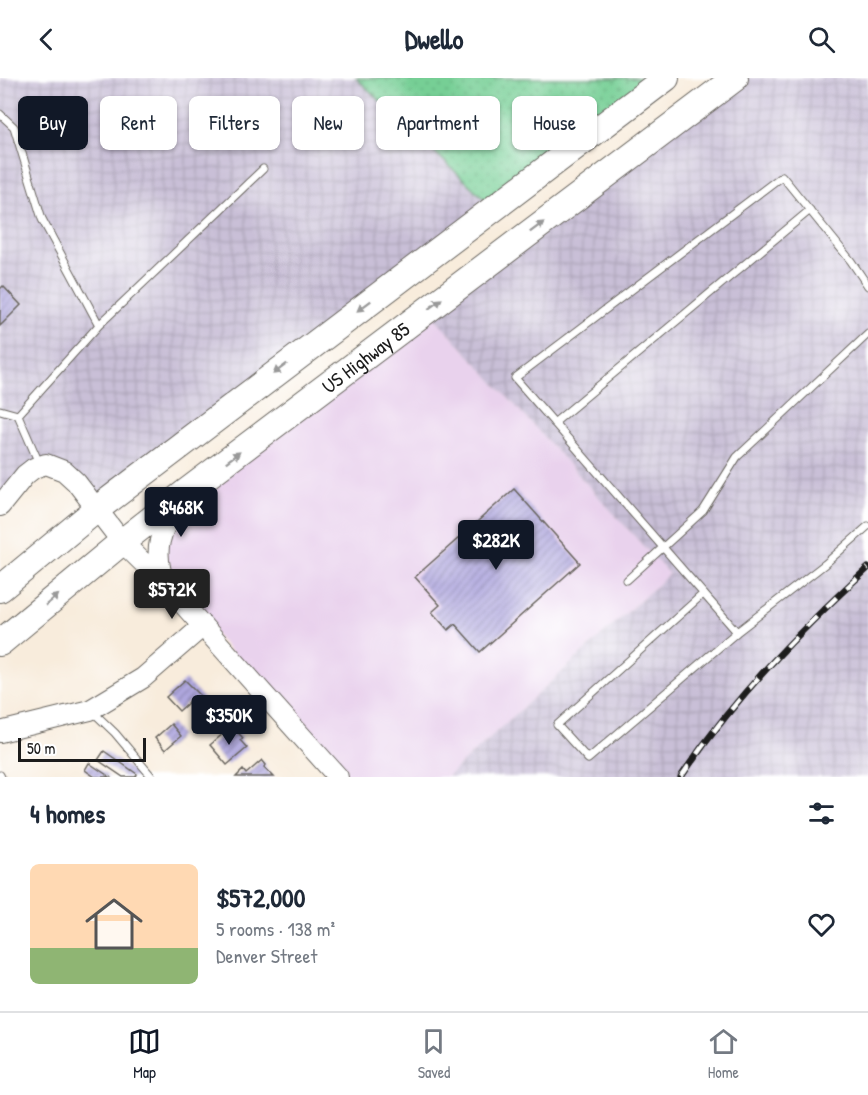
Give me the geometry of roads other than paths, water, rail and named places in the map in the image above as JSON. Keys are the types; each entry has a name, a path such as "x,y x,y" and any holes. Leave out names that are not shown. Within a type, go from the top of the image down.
{"highway":[{"name":"US Highway 85","path":"0,589 97,509 666,78"},
{"name":"US Highway 85","path":"0,643 186,492 735,78"}],"street":[{"path":"0,506 30,471 40,466 52,466 64,471 76,482 122,542 166,585 338,777"},
{"path":"166,585 159,569 159,547 168,520 186,492"},
{"path":"0,732 90,710 143,678 203,626"}],"lane":[{"path":"0,114 14,127 42,219 99,326"},
{"path":"18,415 99,326 262,169"},
{"path":"737,632 515,378 782,176 851,261 868,286"},
{"path":"554,423 810,210"},
{"path":"627,580 702,511 738,457 868,334"},
{"path":"0,410 18,415"},
{"path":"18,415 40,466"},
{"path":"703,594 557,725 588,759 737,632 825,564 868,526"},
{"path":"90,710 116,733 152,777"}],"railway":[{"path":"681,777 722,720 768,667 868,568"}]}
